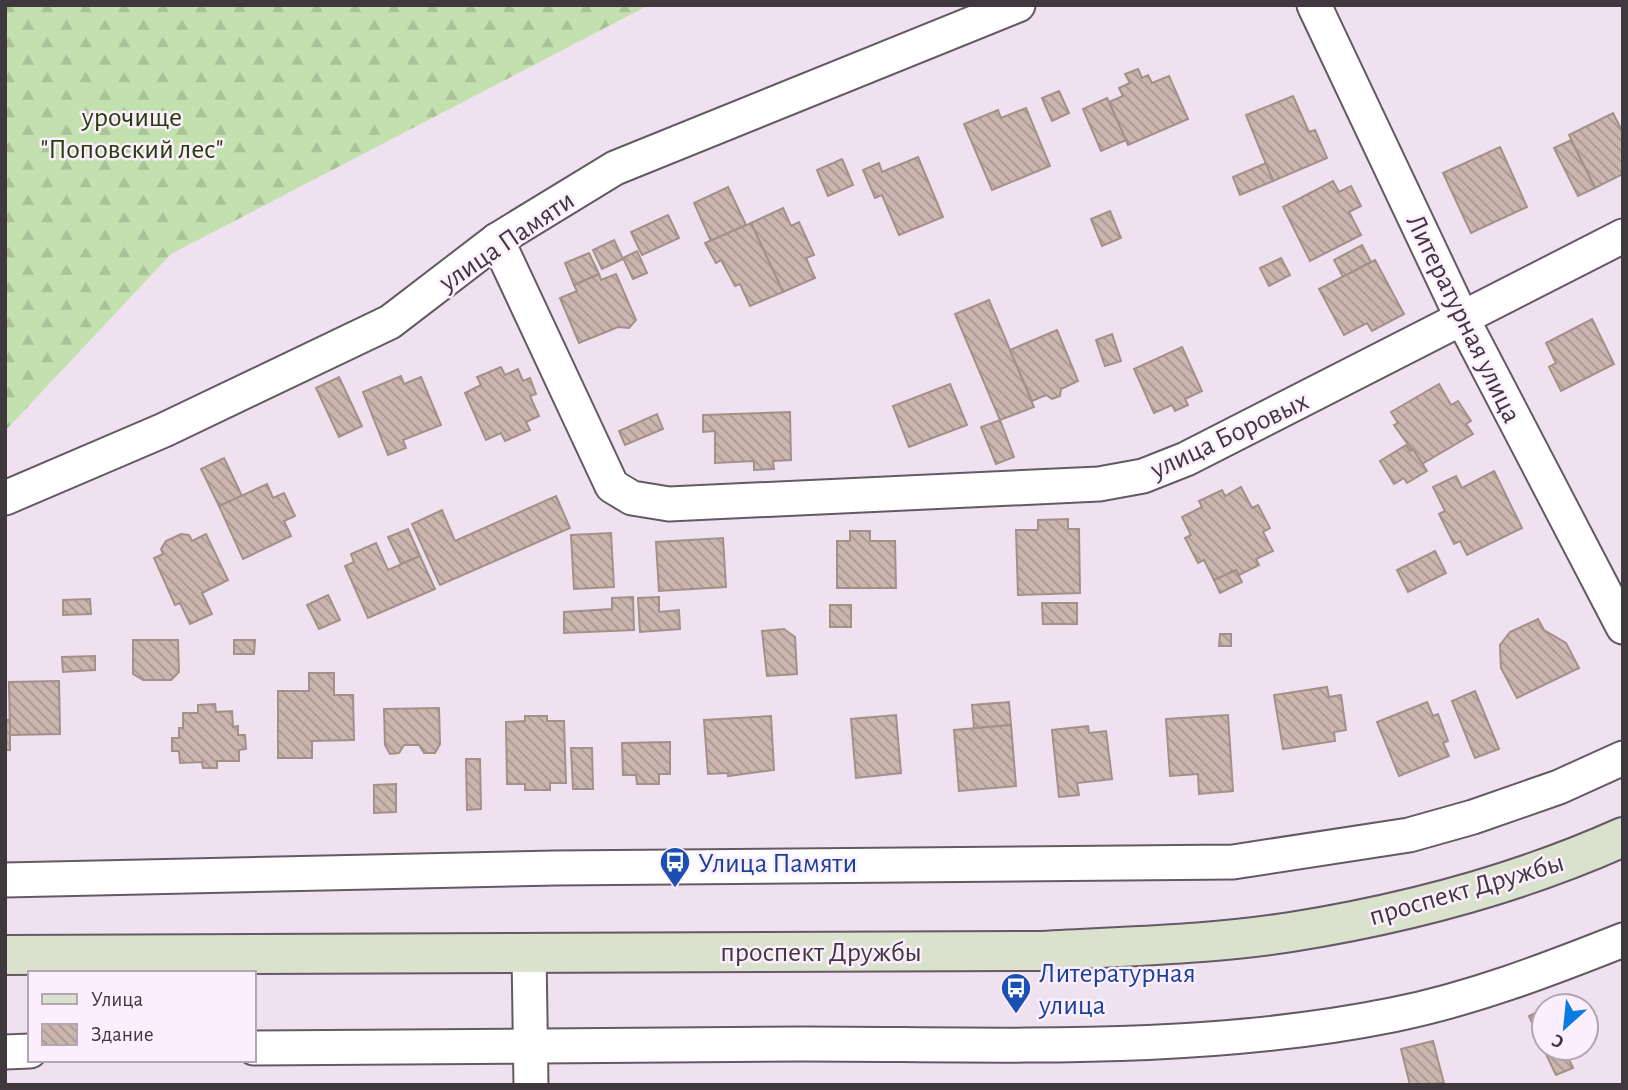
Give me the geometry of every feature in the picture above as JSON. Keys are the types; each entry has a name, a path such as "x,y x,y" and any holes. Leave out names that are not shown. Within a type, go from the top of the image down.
{"main road":[{"name":"проспект Дружбы","path":"5,955 1042,951 1289,932 1411,909 1526,874 1623,837"}],"street":[{"name":"улица Памяти","path":"5,498 164,430 390,322 497,240 615,168 1018,5"},
{"name":"Литературная улица","path":"1314,5 1462,318 1623,627"},
{"name":"улица Боровых","path":"497,240 612,486 632,498 669,505 1099,484 1143,476 1186,459 1623,236"},
{"path":"5,880 555,868 1233,862 1409,835 1473,817 1559,787 1623,758"},
{"path":"256,1048 530,1043 1133,1045 1282,1032 1392,1015 1514,983 1623,940"},
{"path":"529,952 531,1085"},
{"path":"5,1052 28,1051"}],"green space":[{"name":"урочище \"Поповский лес\"","path":"5,5 649,5 171,254 5,431"}],"building":[{"path":"1138,69 1142,78 1148,75 1152,83 1169,76 1188,119 1128,145 1109,102 1123,96 1119,88 1130,83 1125,74"},
{"path":"1059,91 1069,113 1052,121 1042,98"},
{"path":"1293,96 1309,132 1315,130 1327,158 1273,181 1246,115"},
{"path":"1107,98 1126,140 1101,151 1083,109"},
{"path":"1026,108 1050,166 992,190 964,124 998,110 1001,118"},
{"path":"1613,113 1623,133 1623,174 1595,188 1569,135"},
{"path":"1571,140 1595,188 1578,196 1554,148"},
{"path":"1500,147 1527,207 1471,233 1443,173"},
{"path":"918,157 943,217 899,235 882,195 875,198 863,170 879,163 882,172"},
{"path":"842,159 853,185 828,196 817,170"},
{"path":"1266,163 1273,181 1240,195 1233,177"},
{"path":"1333,181 1339,192 1351,186 1361,206 1349,212 1361,235 1310,261 1283,207"},
{"path":"728,187 746,225 711,241 694,203"},
{"path":"783,208 791,226 799,222 814,255 806,258 815,278 783,292 751,223"},
{"path":"1110,211 1121,238 1102,246 1091,219"},
{"path":"668,215 679,238 642,255 631,232"},
{"path":"751,223 783,292 750,306 740,284 735,286 721,260 716,263 705,243"},
{"path":"614,240 623,259 602,269 593,250"},
{"path":"1362,245 1371,262 1343,277 1334,260"},
{"path":"637,251 647,273 633,279 623,258"},
{"path":"589,253 599,274 574,285 565,263"},
{"path":"1281,258 1290,275 1269,286 1260,268"},
{"path":"1375,260 1404,314 1372,331 1367,323 1344,335 1319,289"},
{"path":"599,274 601,280 616,274 636,320 629,328 618,327 579,343 560,298 577,291 574,285"},
{"path":"989,300 1034,407 1000,420 955,314"},
{"path":"1592,319 1614,364 1561,391 1549,367 1556,363 1546,343"},
{"path":"1057,330 1078,381 1061,389 1060,396 1052,399 1046,395 1032,401 1010,350"},
{"path":"1112,334 1121,361 1105,366 1096,340"},
{"path":"1182,347 1202,391 1185,399 1188,405 1175,411 1172,405 1154,413 1134,369"},
{"path":"501,367 505,375 518,369 523,381 530,378 536,394 530,396 539,416 526,422 530,430 505,441 501,433 486,440 465,393 481,385 477,377"},
{"path":"401,376 404,384 421,377 441,425 403,440 406,448 388,455 363,392"},
{"path":"339,377 362,426 339,437 316,388"},
{"path":"950,384 967,425 909,447 893,406"},
{"path":"1439,384 1451,405 1458,401 1471,421 1466,424 1473,434 1422,464 1394,425 1398,423 1391,412"},
{"path":"790,412 791,460 773,461 774,469 754,470 754,461 715,463 715,431 703,432 703,415"},
{"path":"657,414 663,429 625,445 619,431"},
{"path":"1000,420 1014,457 996,464 981,427"},
{"path":"1406,445 1410,451 1413,449 1427,471 1407,483 1404,478 1394,484 1380,461"},
{"path":"224,458 242,496 219,506 201,469"},
{"path":"1494,471 1522,528 1467,555 1460,541 1454,544 1439,514 1445,511 1433,487 1456,476 1462,488"},
{"path":"267,484 273,498 284,493 295,516 284,521 291,536 243,559 219,506"},
{"path":"1241,487 1252,508 1258,505 1270,528 1263,532 1273,551 1256,559 1259,565 1239,575 1236,570 1214,580 1204,560 1198,563 1185,538 1191,535 1182,517 1202,507 1199,501 1222,490 1225,496"},
{"path":"556,496 570,528 440,585 412,524 442,510 455,541"},
{"path":"1068,519 1068,529 1079,529 1080,593 1018,595 1016,530 1038,530 1038,520"},
{"path":"408,529 420,556 401,564 388,537"},
{"path":"850,531 870,531 870,541 895,541 896,588 837,588 837,541 850,541"},
{"path":"611,533 614,587 574,589 571,535"},
{"path":"181,534 189,535 192,541 206,534 228,580 202,593 212,614 190,624 180,603 175,605 154,558 163,554 161,549 166,541"},
{"path":"723,538 726,587 659,591 656,542"},
{"path":"376,543 388,570 420,556 435,589 368,618 345,566 354,562 351,554"},
{"path":"1435,551 1446,573 1408,592 1397,570"},
{"path":"1236,570 1242,582 1220,593 1214,580"},
{"path":"328,595 340,620 319,629 307,605"},
{"path":"633,597 634,630 564,633 564,612 612,609 612,598"},
{"path":"659,597 659,612 679,610 680,629 640,632 638,598"},
{"path":"90,599 91,614 63,615 63,600"},
{"path":"1042,603 1077,603 1077,624 1043,624"},
{"path":"830,605 851,605 851,627 830,627"},
{"path":"1538,619 1544,630 1566,643 1579,668 1517,698 1501,668 1500,645 1510,632"},
{"path":"784,629 795,637 797,674 767,676 762,631"},
{"path":"1220,634 1231,634 1231,646 1219,646"},
{"path":"133,640 178,640 179,672 171,680 143,680 133,674"},
{"path":"234,640 255,640 254,654 234,654"},
{"path":"95,656 95,670 63,672 62,657"},
{"path":"309,673 334,673 334,695 353,695 354,740 312,741 312,758 278,758 278,691 309,691"},
{"path":"59,681 60,734 10,735 9,682"},
{"path":"1327,687 1329,697 1341,695 1346,730 1334,732 1335,741 1283,749 1274,695"},
{"path":"1475,691 1499,749 1475,758 1452,701"},
{"path":"1009,702 1011,725 974,728 972,705"},
{"path":"1427,702 1433,716 1438,714 1448,741 1443,743 1449,756 1399,776 1377,722"},
{"path":"215,704 216,712 232,711 233,727 238,726 238,735 245,735 246,749 239,750 239,761 217,761 217,768 203,768 202,762 180,763 179,751 172,751 172,738 179,738 179,728 183,728 183,713 198,713 198,705"},
{"path":"439,708 440,744 435,753 424,753 419,745 404,745 399,753 390,754 385,745 384,709"},
{"path":"896,715 901,773 856,778 851,719"},
{"path":"1228,715 1233,791 1199,794 1198,774 1170,776 1166,719"},
{"path":"525,716 547,716 547,721 564,721 566,783 550,783 550,790 525,790 525,784 507,784 506,722 525,721"},
{"path":"771,716 774,770 728,776 728,773 708,774 704,720"},
{"path":"5,720 10,720 10,750 5,750"},
{"path":"1011,725 1016,786 959,791 954,730"},
{"path":"1088,726 1089,733 1106,731 1112,779 1077,783 1079,795 1059,797 1052,730"},
{"path":"670,742 670,774 659,774 659,784 637,784 636,775 623,775 622,743"},
{"path":"571,748 592,748 593,789 573,789"},
{"path":"466,759 480,759 481,809 467,810"},
{"path":"396,784 396,812 374,813 374,785"},
{"path":"1433,1041 1444,1083 1410,1085 1401,1049"},
{"path":"1550,1062 1570,1062 1573,1068 1556,1075"}],"place":[{"name":"Улица Памяти","path":"675,889"},
{"name":"Литературная улица","path":"1016,1015"}]}
